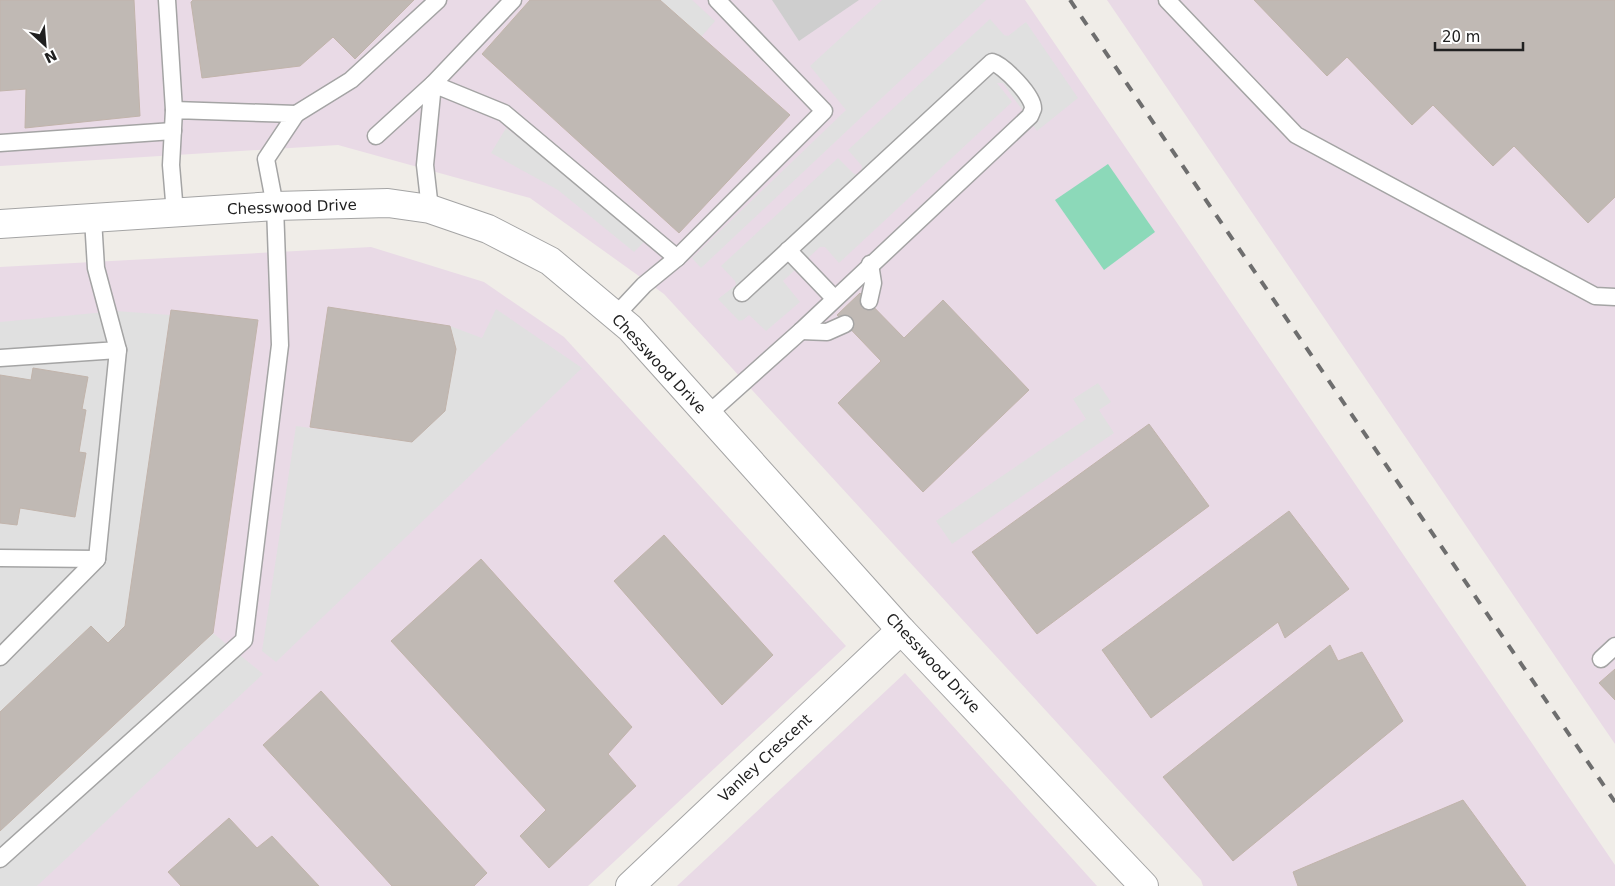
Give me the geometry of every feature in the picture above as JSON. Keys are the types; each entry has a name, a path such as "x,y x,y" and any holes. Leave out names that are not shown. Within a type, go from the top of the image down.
{"street":[{"name":"Chesswood Drive","path":"0,224 275,206 388,203 430,209 488,229 550,261 630,328 901,630 1144,886"},
{"name":"Vanley Crescent","path":"630,886 901,630"}],"lane":[{"path":"167,0 174,110 171,165 175,213"},
{"path":"0,859 244,640 280,345 275,206 266,159 296,114 351,80 438,0"},
{"path":"376,136 433,84 512,0"},
{"path":"615,316 644,285 677,258 824,111 717,0"},
{"path":"1167,0 1296,135 1595,296 1615,297"},
{"path":"707,415 801,331 870,264 1030,116 1033,108 1030,98 1001,65 992,62 742,293"},
{"path":"430,209 425,165 433,84"},
{"path":"433,84 504,113 677,258"},
{"path":"174,110 296,114"},
{"path":"0,143 173,131"},
{"path":"0,657 96,559 118,350 96,268 93,219"},
{"path":"788,250 834,298"},
{"path":"869,301 873,284 870,264"},
{"path":"801,331 827,332 845,324"},
{"path":"0,358 118,350"},
{"path":"0,558 96,559"},
{"path":"1601,659 1615,646"}],"shaded area":[{"path":"0,0 1025,0 1615,865 1615,886 1203,886 1201,880 664,294 530,198 338,145 0,166"},
{"path":"660,0 692,0 715,21 701,37"},
{"path":"772,0 859,0 799,41"},
{"path":"882,0 986,0 701,268 692,258 846,110 810,66"},
{"path":"1107,0 1615,0 1615,744"},
{"path":"990,19 1004,35 1008,36 1026,22 1078,98 1037,131 1003,83 997,83 1012,102 839,263 825,247 820,247 783,281 800,302 766,331 749,315 739,321 718,299 736,285 735,281 721,266 838,158 853,173 857,175 861,172 862,166 848,150"},
{"path":"506,128 648,238 634,252 558,190 491,153"},
{"path":"371,247 484,282 564,337 846,646 588,886 0,886 0,267"},
{"path":"496,309 582,368 276,662 262,651 296,426 412,442 445,411 456,349 450,326 482,338"},
{"path":"116,311 170,315 125,626 108,643 91,627 0,712 0,523 17,525 20,508 75,517 85,453 79,452 82,409 87,377 34,368 31,380 0,375 0,322"},
{"path":"1098,383 1111,402 1099,410 1114,433 952,544 936,521 1086,419 1073,399"},
{"path":"213,633 263,674 37,886 0,886 0,831"},
{"path":"905,673 1097,886 677,886"}],"green space":[{"path":"1108,164 1155,232 1104,270 1055,200"}],"building":[{"path":"0,0 134,0 140,116 25,128 26,89 0,91"},
{"path":"193,0 414,0 355,59 333,37 300,66 202,78 191,2"},
{"path":"530,0 660,0 790,115 679,233 482,54"},
{"path":"1254,0 1615,0 1615,197 1588,223 1514,146 1493,166 1433,105 1412,125 1347,57 1327,76"},
{"path":"860,293 904,338 943,300 1029,390 923,492 838,403 881,361 837,315"},
{"path":"328,307 450,326 456,349 445,411 412,442 310,427"},
{"path":"171,310 258,320 213,633 0,831 0,712 91,626 108,643 125,626"},
{"path":"33,368 88,377 82,409 86,410 79,452 86,453 75,517 20,508 17,525 0,523 0,375 31,380"},
{"path":"1149,424 1209,506 1037,634 972,552"},
{"path":"1289,511 1349,589 1285,638 1278,622 1151,718 1102,650"},
{"path":"664,535 773,655 722,705 614,581"},
{"path":"481,559 632,727 608,754 636,786 549,868 520,836 546,810 391,641"},
{"path":"1330,645 1338,661 1362,652 1403,721 1233,861 1163,777"},
{"path":"1615,669 1615,700 1599,683"},
{"path":"321,691 487,873 474,886 392,886 263,745"},
{"path":"1463,800 1526,886 1298,886 1293,872"},
{"path":"229,818 257,848 272,836 319,886 181,886 168,872"}],"railway":[{"path":"1070,0 1615,802"}]}
